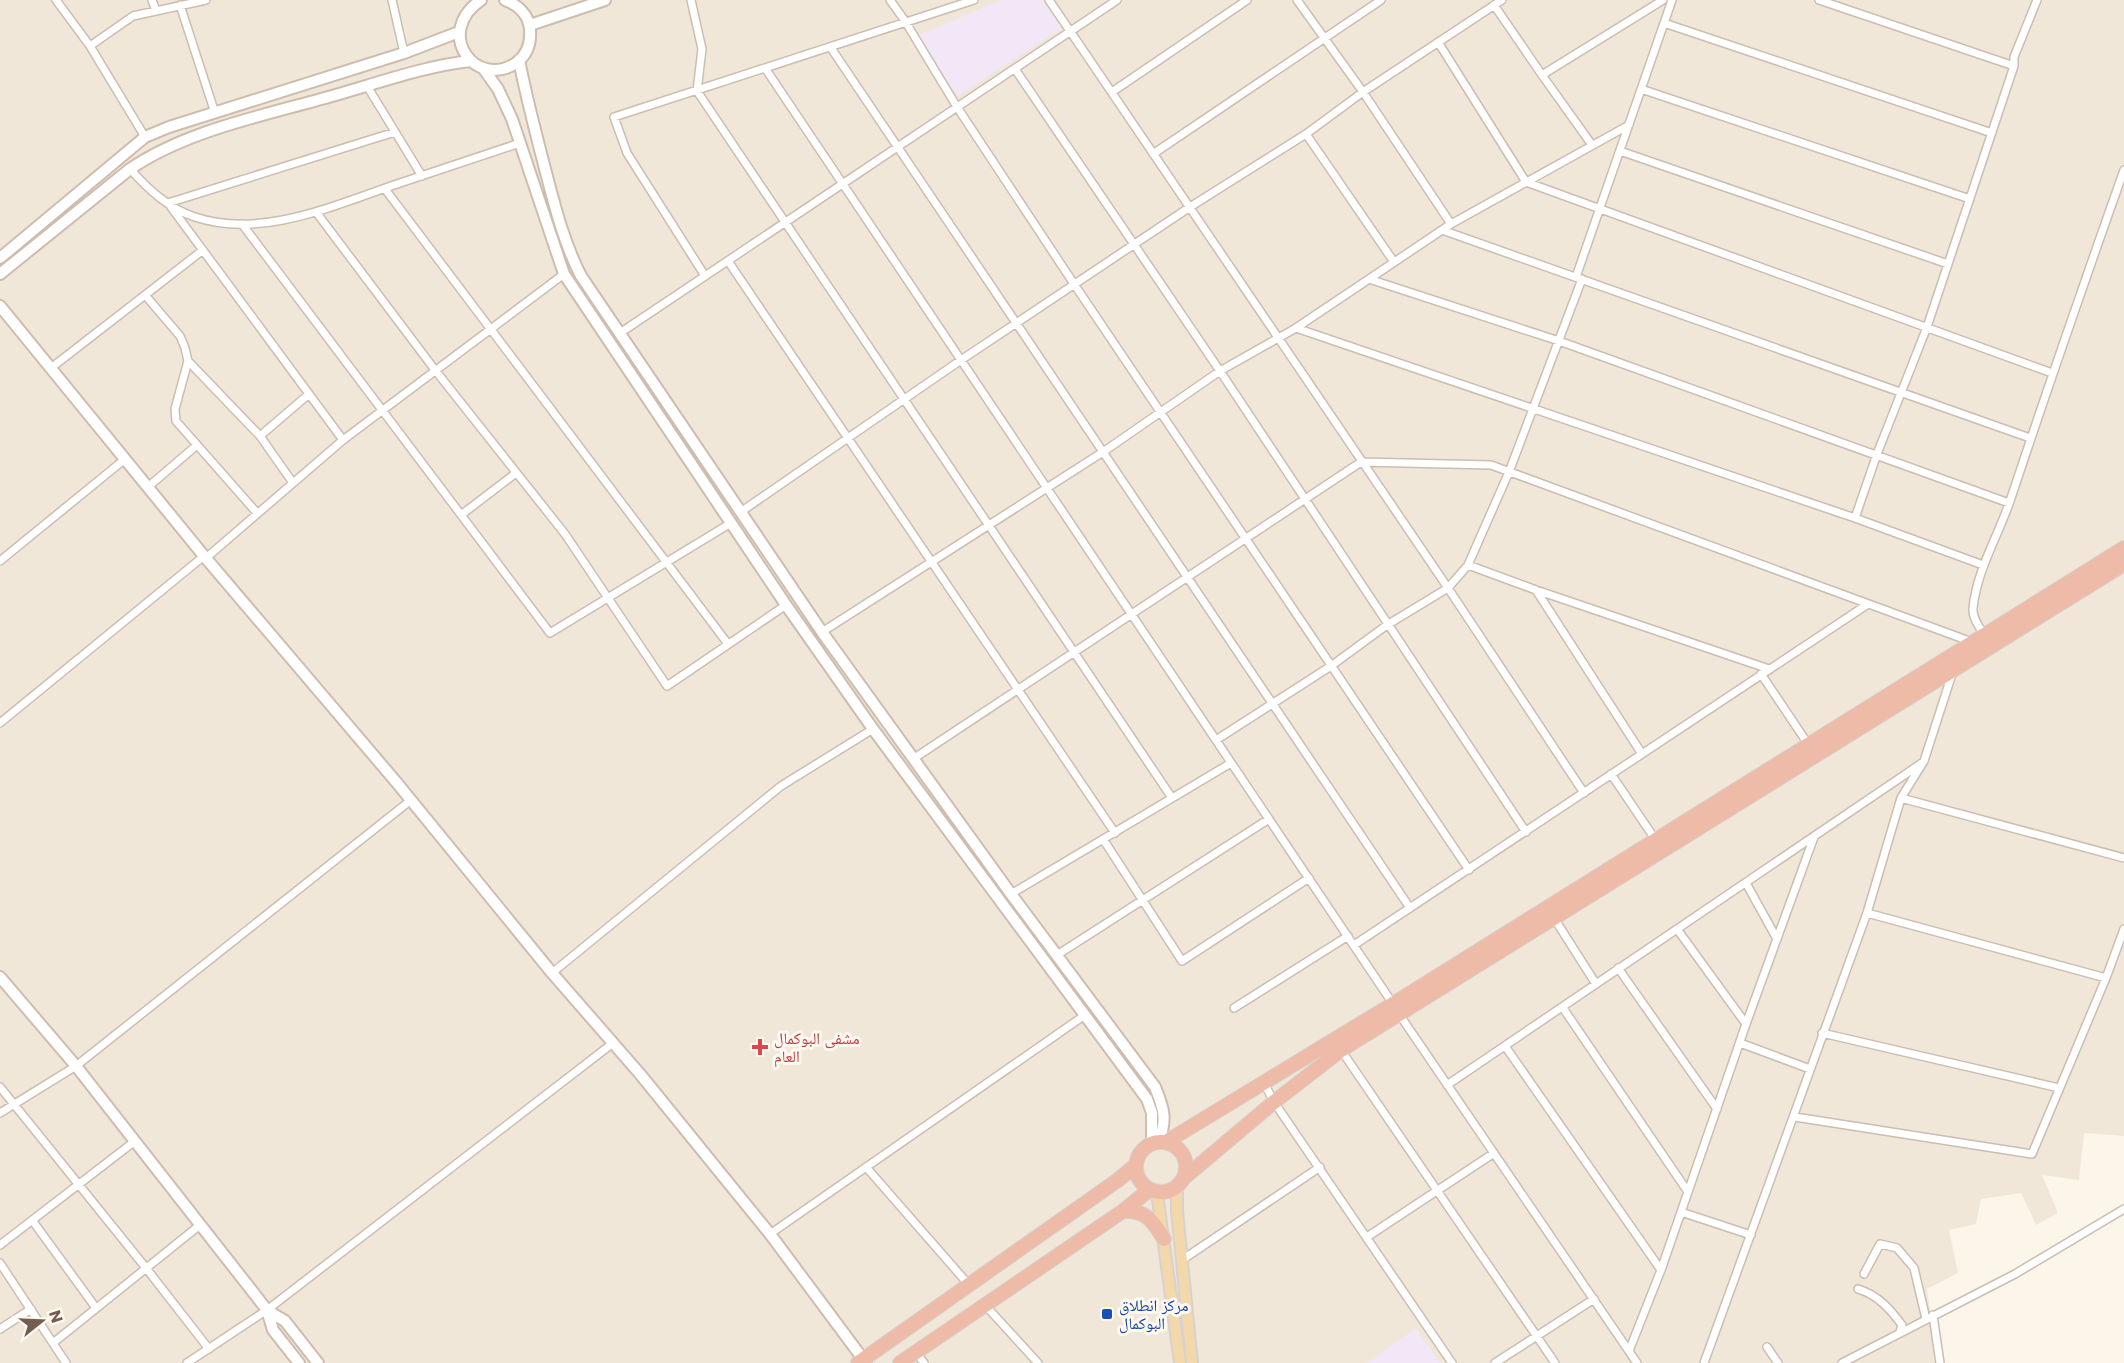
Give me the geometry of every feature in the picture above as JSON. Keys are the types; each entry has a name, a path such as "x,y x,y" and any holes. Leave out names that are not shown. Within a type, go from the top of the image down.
{"highway":[{"path":"1982,645 2124,548"},
{"path":"862,1362 1118,1180 1136,1165 1141,1152 1396,1009 1950,664 2124,564"},
{"path":"900,1363 920,1358 985,1305 1153,1191 1173,1190 1274,1102 1396,1009"},
{"path":"1159,1142 1176,1147 1184,1155 1187,1166 1181,1181"},
{"path":"1136,1165 1139,1179 1153,1191"},
{"path":"1123,1211 1136,1210 1147,1216 1164,1239"}],"main road":[{"path":"1181,1181 1177,1211 1192,1363"},
{"path":"1153,1191 1164,1239 1180,1363"},
{"path":"1169,1277 1183,1276"}],"street":[{"path":"56,0 90,46 145,137"},
{"path":"152,0 156,11"},
{"path":"90,46 133,16 206,0"},
{"path":"392,0 404,53"},
{"path":"481,0 468,11 462,21 459,32 464,52 483,68 498,89 512,119 564,274 786,605 873,729 1147,1099 1159,1142"},
{"path":"483,68 496,70 509,68 527,50 531,38 530,25 524,13 505,0"},
{"path":"530,25 605,0"},
{"path":"691,0 702,49 697,91 1172,798"},
{"path":"890,0 957,107 1074,284 1469,870"},
{"path":"705,276 627,153 614,117 974,0"},
{"path":"1049,0 1448,588 1584,793"},
{"path":"620,333 1117,0"},
{"path":"1112,92 1247,0"},
{"path":"1297,0 1363,92 1451,224"},
{"path":"1154,154 1381,0"},
{"path":"741,511 1074,284 1306,134 1363,92 1503,0"},
{"path":"1542,75 1663,0"},
{"path":"1216,740 1331,666 1387,625 1448,588 1468,565 1509,472 1559,341 1599,209 1672,0"},
{"path":"1819,0 2014,66"},
{"path":"1855,518 1877,454 1927,327 2014,66 2014,57 2035,1"},
{"path":"180,5 215,113"},
{"path":"1494,5 1592,145"},
{"path":"1664,24 1992,133"},
{"path":"0,258 145,137 169,127 404,53 459,32"},
{"path":"1438,42 1527,182 2052,373"},
{"path":"831,48 1410,909"},
{"path":"0,274 130,169 152,154 224,128 430,68 471,60"},
{"path":"519,60 525,93 557,216 570,254 582,276 822,632 1011,894 1155,1087 1163,1106 1165,1124 1159,1142"},
{"path":"765,68 1447,1085 1637,1363"},
{"path":"1015,69 1220,371 1526,832"},
{"path":"367,86 422,176"},
{"path":"1641,89 1970,199"},
{"path":"822,632 1103,452 1220,371 1296,328 1451,224 1629,125"},
{"path":"168,203 395,132"},
{"path":"1306,134 1394,262"},
{"path":"130,169 153,194 194,217 230,224 273,222 316,212 520,143"},
{"path":"1620,151 1948,264"},
{"path":"1982,645 1972,610 1983,565 2009,504 2052,373 2124,170"},
{"path":"385,189 728,644"},
{"path":"168,203 343,440"},
{"path":"316,212 435,370 565,534 667,686 786,605"},
{"path":"242,224 550,633 731,523"},
{"path":"1442,230 2030,438"},
{"path":"51,368 203,250"},
{"path":"728,261 1114,833"},
{"path":"1,720 205,557 343,440 564,274"},
{"path":"1369,279 1559,341 1877,454 2009,504"},
{"path":"145,295 180,336 185,348 188,361 175,409 176,422 257,513"},
{"path":"0,306 205,557 307,675 552,973 640,1074 770,1234 862,1362"},
{"path":"1296,328 1855,518 1983,565"},
{"path":"188,361 260,436 293,483"},
{"path":"260,436 309,394"},
{"path":"148,487 197,445"},
{"path":"0,561 125,459"},
{"path":"913,759 1361,462 1491,465 1982,645"},
{"path":"461,515 516,473"},
{"path":"1468,565 1769,669"},
{"path":"1536,590 1642,753"},
{"path":"1354,945 1868,604"},
{"path":"1704,1363 1867,913 1901,798 1924,761 1950,664"},
{"path":"1761,674 1812,751"},
{"path":"552,973 781,786 873,729"},
{"path":"1447,1085 1924,761"},
{"path":"1011,894 1231,763"},
{"path":"1611,774 1659,846"},
{"path":"1901,798 2124,858"},
{"path":"0,1113 76,1066 411,800"},
{"path":"1057,955 1269,819"},
{"path":"1629,1351 1661,1270 1746,1024 1815,837"},
{"path":"1104,839 1182,961 1309,878"},
{"path":"1746,883 1777,939"},
{"path":"1551,913 1596,984"},
{"path":"1867,913 2106,978"},
{"path":"1677,929 1746,1024"},
{"path":"1795,1117 2032,1154 2106,978 2124,929"},
{"path":"1234,1008 1348,936"},
{"path":"1618,968 1717,1109"},
{"path":"0,977 76,1066 267,1310 285,1321 318,1363"},
{"path":"1563,1008 1688,1192"},
{"path":"770,1234 1084,1015"},
{"path":"1822,1033 2059,1088"},
{"path":"187,1363 267,1310 612,1043"},
{"path":"1740,1043 1810,1069"},
{"path":"1505,1046 1661,1270"},
{"path":"1341,1050 1555,1363"},
{"path":"1264,1083 1274,1102 1452,1363"},
{"path":"0,1087 209,1349"},
{"path":"0,1245 135,1141"},
{"path":"1367,1237 1494,1153"},
{"path":"866,1167 969,1285"},
{"path":"1182,1260 1320,1167"},
{"path":"1842,1363 2014,1274 2124,1209"},
{"path":"1681,1212 1751,1235"},
{"path":"32,1220 96,1308"},
{"path":"53,1343 200,1225"},
{"path":"1864,1274 1880,1244 1897,1248 1914,1268 1940,1363"},
{"path":"0,1263 66,1363"},
{"path":"1858,1288 1872,1293 1890,1310 1902,1325 1900,1332"},
{"path":"1496,1363 1594,1299"},
{"path":"985,1305 1038,1363"},
{"path":"0,1329 31,1309"},
{"path":"267,1310 273,1330 299,1363"},
{"path":"1767,1347 1778,1363"}],"shaded area":[{"path":"0,0 2124,0 2124,1136 2084,1133 2079,1180 2042,1175 2058,1213 2036,1225 2021,1193 1981,1199 1976,1224 1949,1230 1958,1273 1927,1289 1938,1363 0,1363"},
{"path":"1001,0 1042,0 1062,28 958,96 917,36"},
{"path":"1416,1328 1440,1363 1367,1363"}],"place":[{"name":"مشفى البوكمال العام","path":"760,1047"},
{"name":"مركز انطلاق البوكمال","path":"1107,1314"}]}
